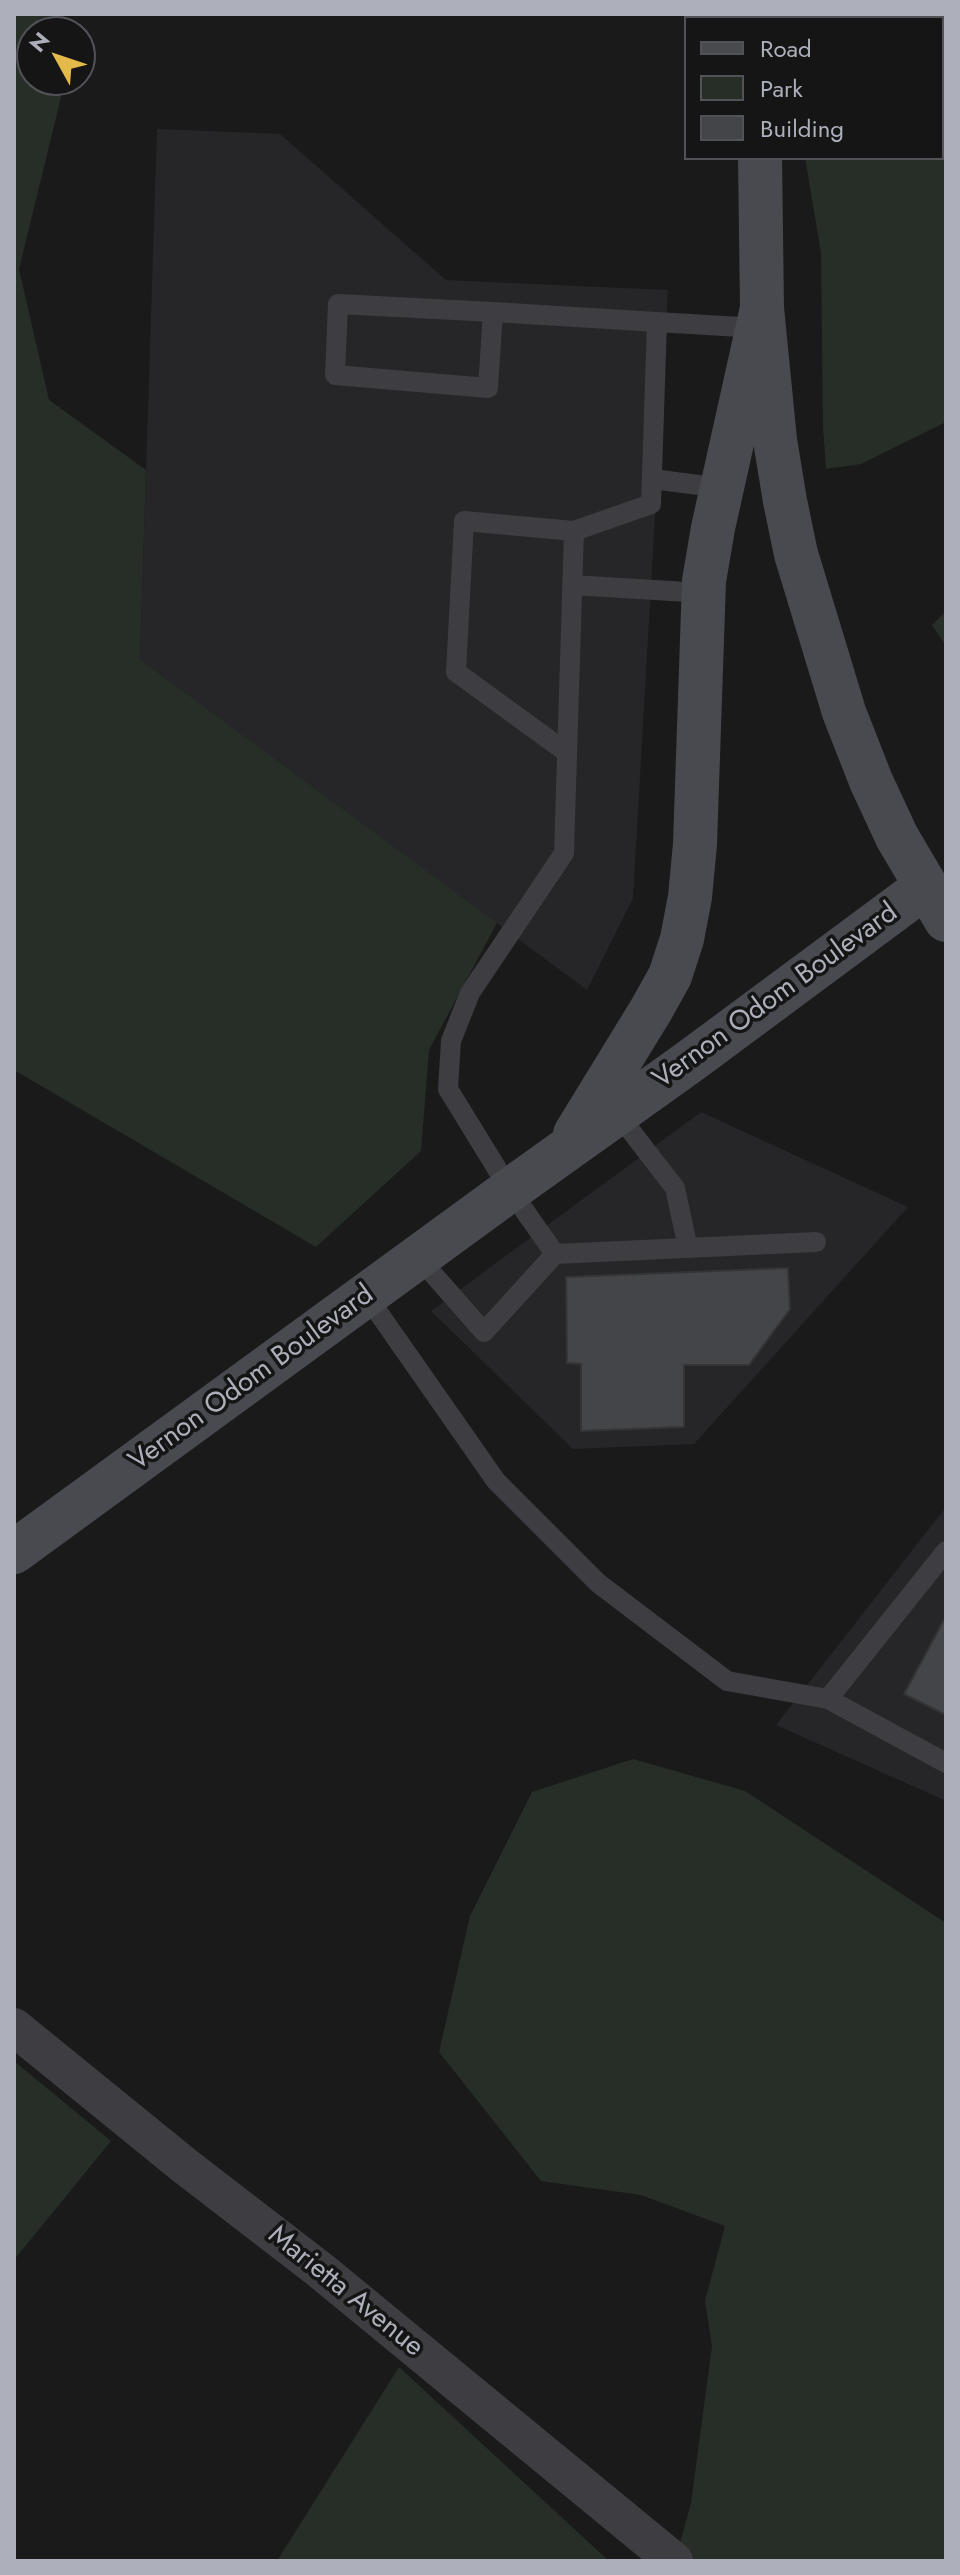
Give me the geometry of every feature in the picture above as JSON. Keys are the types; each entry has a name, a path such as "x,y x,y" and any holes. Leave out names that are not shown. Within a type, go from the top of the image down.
{"main road":[{"name":"Vernon Odom Boulevard","path":"14,1552 617,1113 939,894 890,823 847,719 796,554 775,440 760,318 760,160"},
{"path":"565,1150 670,976 682,939 695,844 704,593 713,528 760,318"}],"street":[{"name":"Marietta Avenue","path":"14,2027 185,2166 320,2270 674,2561"}],"lane":[{"path":"493,312 488,388 335,375 338,304 493,312 657,322 760,318"},
{"path":"566,752 456,672 464,521 574,531 651,504 657,322"},
{"path":"652,479 722,488"},
{"path":"555,1254 510,1190 448,1089 451,1041 470,993 564,853 574,531"},
{"path":"572,585 704,593"},
{"path":"617,1113 675,1188 688,1248"},
{"path":"418,1257 484,1332 555,1254 816,1242"},
{"path":"366,1295 496,1481 598,1583 727,1681 828,1699 946,1763"},
{"path":"828,1699 946,1551"}],"shaded area":[{"path":"157,129 280,134 446,280 668,290 633,898 587,990 140,659"},
{"path":"701,1112 908,1207 694,1444 573,1449 431,1311"},
{"path":"946,1507 946,1801 776,1725"}],"green space":[{"path":"14,14 63,14 16,16 16,96 61,96 19,269 49,400 146,470 140,659 497,923 429,1050 421,1151 316,1247 14,1070"},
{"path":"946,14 946,422 861,464 826,469 821,253 805,160 944,160 944,16 784,16"},
{"path":"946,611 946,646 932,625"},
{"path":"633,1759 745,1791 946,1923 946,2561 675,2561 691,2503 712,2346 705,2301 725,2226 641,2195 541,2181 439,2052 470,1916 532,1792"},
{"path":"14,2061 111,2141 14,2260"},
{"path":"399,2367 609,2561 277,2561"}],"building":[{"path":"788,1268 790,1309 749,1365 684,1365 684,1427 581,1431 581,1364 567,1363 566,1277"},
{"path":"946,1616 946,1715 904,1694"}]}
